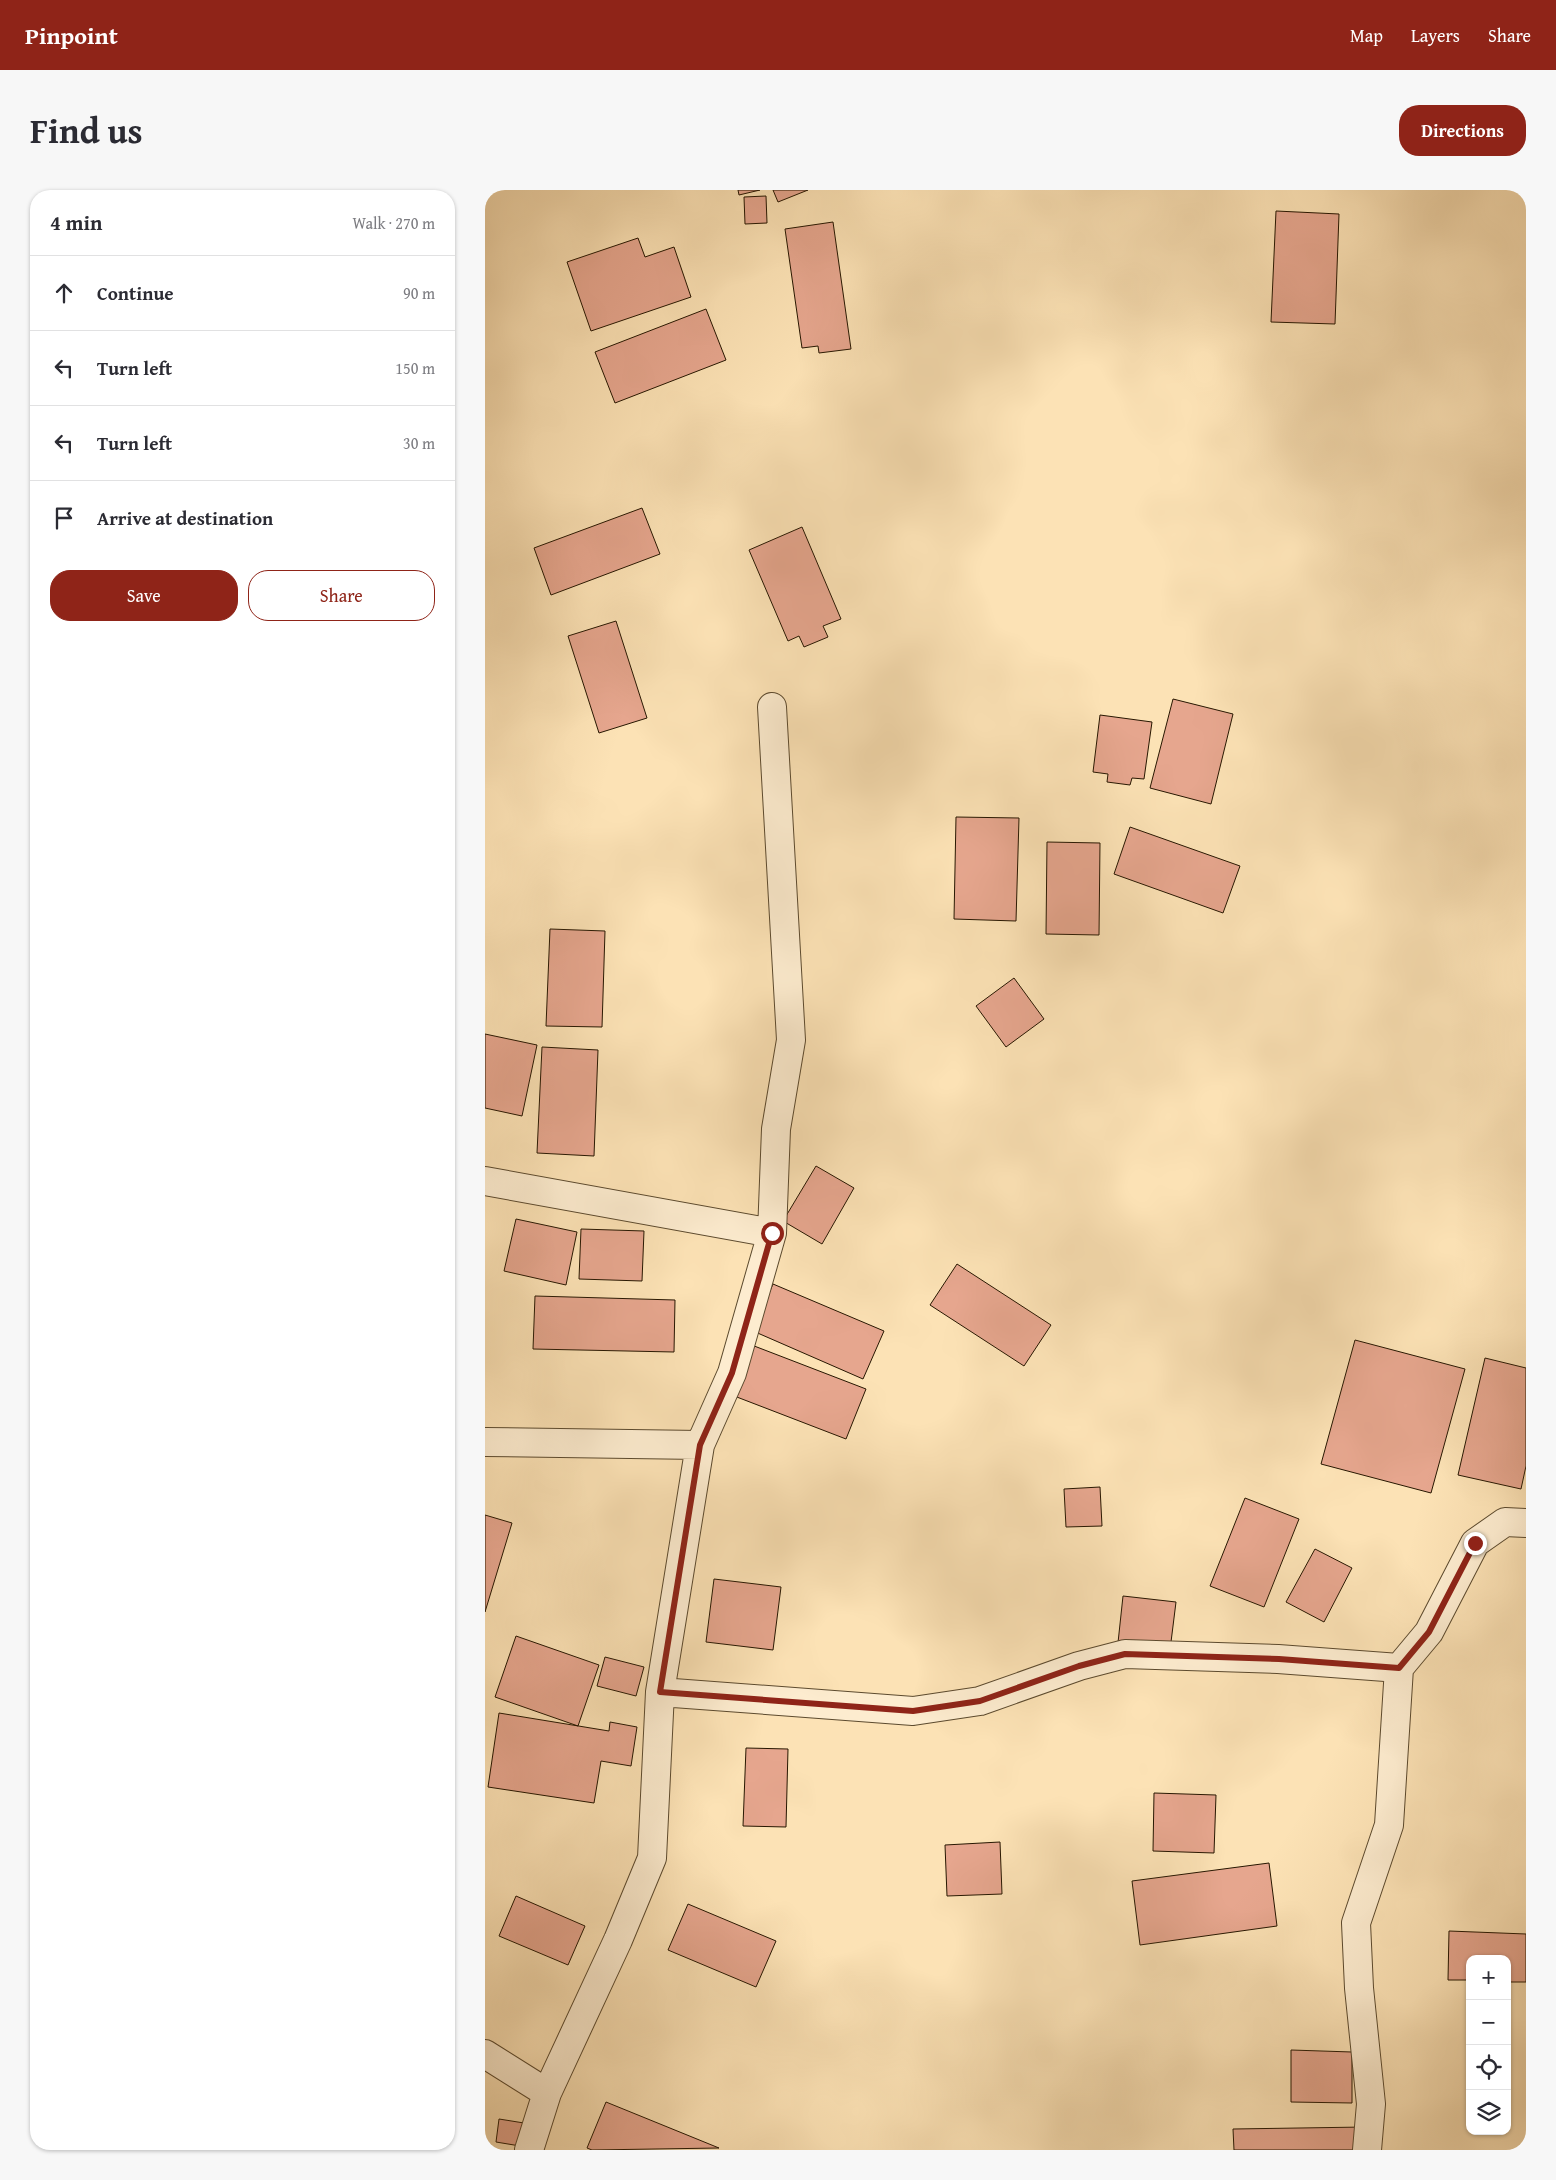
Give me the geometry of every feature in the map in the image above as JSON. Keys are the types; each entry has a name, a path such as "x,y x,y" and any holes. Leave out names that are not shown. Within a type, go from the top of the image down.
{"street":[{"path":"529,2150 547,2093 618,1940 652,1858 660,1692 700,1445 732,1373 772,1233 776,1129 791,1040 772,707"},
{"path":"485,1180 772,1233"},
{"path":"485,1442 700,1445"},
{"path":"1367,2150 1371,2104 1359,1988 1356,1923 1389,1825 1399,1668 1429,1632 1475,1543 1505,1522 1526,1523"},
{"path":"660,1692 913,1711 980,1701 1079,1666 1125,1654 1279,1659 1399,1668"},
{"path":"485,2054 547,2093"}],"building":[{"path":"738,190 760,190 739,195"},
{"path":"773,190 808,190 778,202"},
{"path":"766,196 767,223 745,224 744,197"},
{"path":"1276,211 1339,214 1335,324 1271,322"},
{"path":"833,222 851,349 819,353 818,346 802,348 785,229"},
{"path":"638,238 645,257 674,247 691,297 591,331 567,262"},
{"path":"706,309 726,360 615,403 595,352"},
{"path":"642,508 660,554 551,595 534,548"},
{"path":"802,527 841,619 823,626 828,637 804,647 799,636 788,641 749,550"},
{"path":"616,621 647,718 599,733 568,636"},
{"path":"1173,699 1233,714 1211,804 1150,788"},
{"path":"1100,715 1152,722 1144,779 1132,778 1130,785 1107,782 1108,774 1093,772"},
{"path":"956,817 1019,818 1016,921 954,919"},
{"path":"1130,827 1240,866 1223,913 1114,874"},
{"path":"1047,842 1100,843 1099,935 1046,934"},
{"path":"550,929 605,931 602,1027 546,1026"},
{"path":"1014,978 1044,1019 1006,1047 976,1006"},
{"path":"485,1034 537,1045 522,1116 485,1108"},
{"path":"542,1047 598,1050 594,1156 537,1153"},
{"path":"816,1166 854,1188 822,1244 783,1221"},
{"path":"516,1219 577,1232 566,1285 504,1271"},
{"path":"581,1229 644,1231 642,1281 579,1279"},
{"path":"957,1264 1051,1325 1024,1366 930,1305"},
{"path":"773,1284 884,1331 863,1379 753,1331"},
{"path":"535,1296 675,1300 674,1352 533,1349"},
{"path":"1355,1340 1465,1369 1431,1493 1321,1464"},
{"path":"749,1344 866,1389 846,1439 729,1394"},
{"path":"1485,1358 1526,1368 1526,1466 1521,1489 1458,1475"},
{"path":"1100,1487 1102,1526 1066,1527 1064,1489"},
{"path":"1245,1498 1299,1519 1264,1607 1210,1586"},
{"path":"485,1515 512,1523 485,1612"},
{"path":"1315,1549 1352,1568 1324,1622 1286,1602"},
{"path":"714,1579 781,1587 773,1650 706,1642"},
{"path":"1123,1596 1176,1602 1169,1658 1117,1652"},
{"path":"516,1636 599,1665 578,1726 495,1697"},
{"path":"605,1657 644,1667 636,1696 597,1686"},
{"path":"499,1713 609,1731 610,1722 637,1727 631,1766 601,1761 594,1803 488,1787"},
{"path":"746,1748 788,1749 786,1827 743,1826"},
{"path":"1154,1793 1216,1795 1214,1853 1153,1851"},
{"path":"1000,1842 1002,1894 947,1896 945,1845"},
{"path":"1269,1863 1277,1926 1140,1945 1132,1881"},
{"path":"516,1896 585,1926 568,1965 499,1936"},
{"path":"688,1904 776,1941 756,1987 668,1950"},
{"path":"1449,1931 1526,1934 1526,1982 1511,1982 1511,1955 1466,1955 1466,1980 1448,1980"},
{"path":"1291,2050 1352,2052 1352,2103 1291,2102"},
{"path":"606,2102 719,2148 592,2150 587,2148"},
{"path":"499,2119 524,2123 520,2146 496,2142"},
{"path":"1365,2127 1365,2150 1234,2150 1233,2129"}],"route":[{"path":"772,1233 732,1373 700,1445 660,1692 791,1704 913,1711 980,1701 1079,1666 1125,1654 1279,1659 1399,1668 1429,1632 1475,1543"}]}
